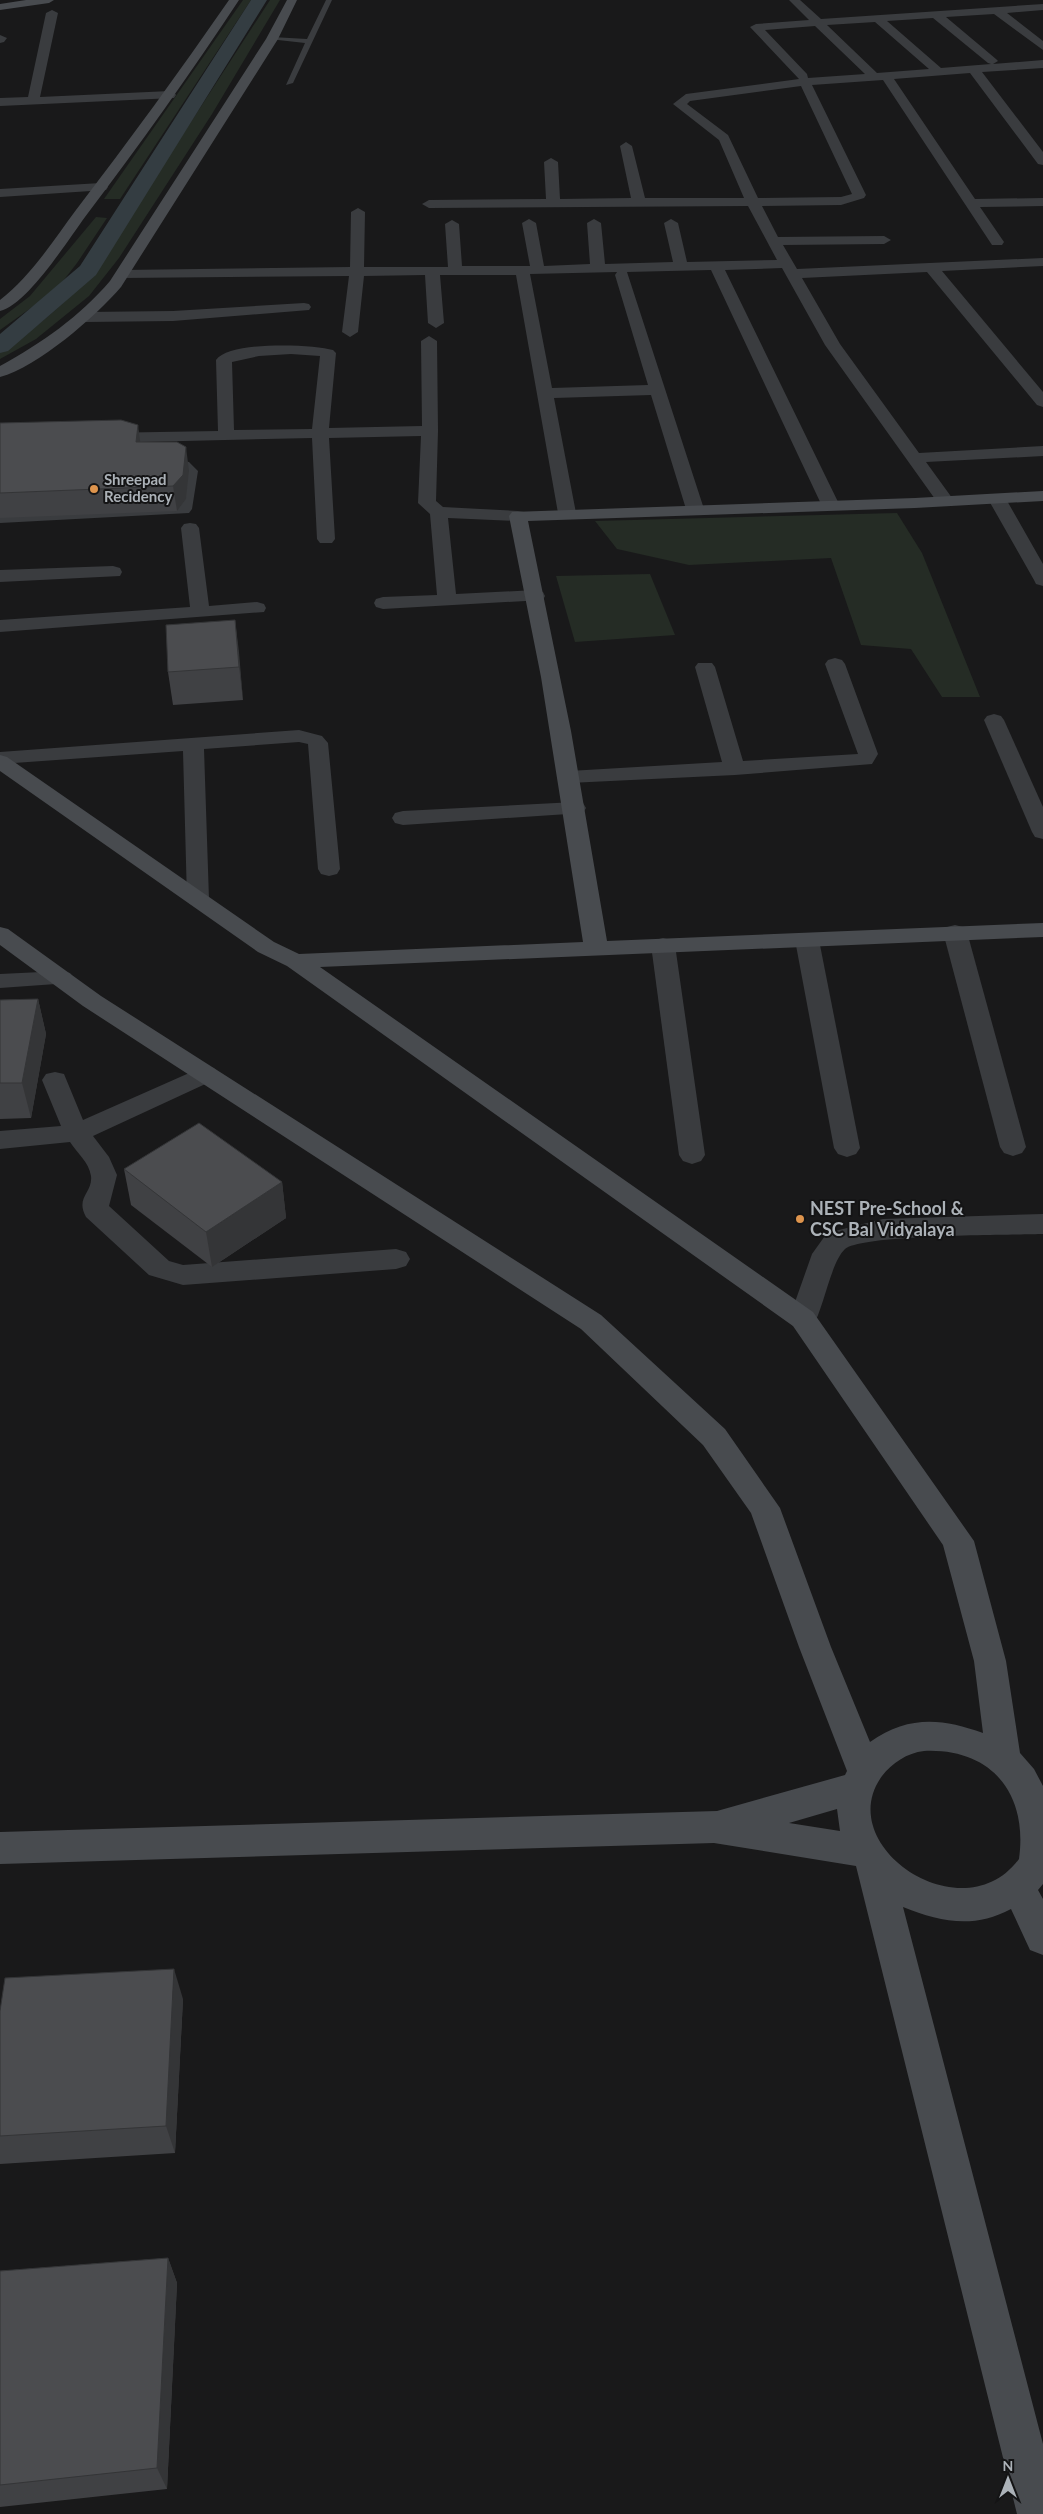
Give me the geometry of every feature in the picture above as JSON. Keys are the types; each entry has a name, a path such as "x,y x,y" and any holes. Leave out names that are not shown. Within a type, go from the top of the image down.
{"street":[{"path":"0,7 49,0"},
{"path":"0,307 28,281 101,188 170,95 234,0"},
{"path":"0,372 43,348 86,317 101,303 122,274 272,39 292,0"},
{"path":"794,0 871,73"},
{"path":"988,0 1043,47"},
{"path":"868,6 935,68"},
{"path":"429,204 841,201 852,199 858,195 804,80 755,29 760,26 880,18 937,11 1043,7"},
{"path":"937,11 992,62"},
{"path":"33,101 52,13"},
{"path":"946,502 833,345 752,202 734,154 724,138 679,104 686,98 804,80 887,77 1043,64"},
{"path":"974,70 1043,161"},
{"path":"887,77 997,242"},
{"path":"0,102 170,95"},
{"path":"626,146 639,202"},
{"path":"552,162 553,203"},
{"path":"0,193 101,188"},
{"path":"971,203 1043,202"},
{"path":"350,332 357,272 358,212"},
{"path":"529,223 530,272 545,393 567,513"},
{"path":"594,223 598,268"},
{"path":"671,223 681,266"},
{"path":"452,224 455,271"},
{"path":"774,242 884,240"},
{"path":"122,274 530,272 681,266 790,269 930,267 1043,262"},
{"path":"716,266 832,506"},
{"path":"930,267 1043,402"},
{"path":"432,271 436,323"},
{"path":"302,273 306,350"},
{"path":"622,276 695,510"},
{"path":"86,317 173,316 304,307"},
{"path":"429,341 430,431 427,503 439,512 518,516 946,502 1043,496"},
{"path":"226,436 224,360 238,354 306,350 328,353 320,432 326,539"},
{"path":"545,393 658,390"},
{"path":"140,457 141,448 131,444 87,441 320,432 430,431"},
{"path":"914,458 1043,451"},
{"path":"0,518 135,513 183,509 189,470 187,467 168,466"},
{"path":"135,513 137,493"},
{"path":"38,516 40,498"},
{"path":"997,499 1027,538 1043,580"},
{"path":"439,512 447,600"},
{"path":"518,516 536,596 575,808 596,948"},
{"path":"190,528 200,612"},
{"path":"0,576 112,572"},
{"path":"383,603 536,596"},
{"path":"0,626 257,608"},
{"path":"569,777 735,769 865,760 868,754 835,664"},
{"path":"705,667 735,769"},
{"path":"994,720 1043,832"},
{"path":"0,760 299,736 315,740 318,743 329,869"},
{"path":"194,744 198,899"},
{"path":"0,760 266,947 294,961 803,1319 958,1541 990,1661 1024,1775 1039,1809 1042,1838 1031,1875 1043,1938"},
{"path":"403,818 575,808"},
{"path":"294,961 663,944 1043,930"},
{"path":"955,932 1013,1147"},
{"path":"0,934 92,1001 591,1322 714,1437 764,1508 815,1647 860,1779"},
{"path":"807,940 847,1148"},
{"path":"663,944 692,1155"},
{"path":"0,982 62,978"},
{"path":"0,1140 77,1134 205,1074"},
{"path":"55,1080 77,1134 102,1166 104,1176 103,1183 95,1197 96,1210 159,1268 183,1275 396,1259"},
{"path":"803,1319 826,1254 837,1240 883,1229 1043,1224"},
{"path":"1024,1775 977,1744 947,1736 916,1737 896,1743 878,1755 860,1779 854,1816 856,1830 870,1857 880,1871 899,1886 930,1901 962,1906 993,1901 1031,1875"},
{"path":"714,1827 860,1779"},
{"path":"0,1848 714,1827 870,1857"},
{"path":"870,1857 1039,2514"}],"lane":[{"path":"289,83 329,0"},
{"path":"272,39 309,41"}],"shaded area":[{"path":"243,0 251,0 120,199 104,199"},
{"path":"270,0 280,0 212,114 119,258 89,296 36,339 0,359 0,351 26,334 51,314 95,270"},
{"path":"96,217 107,218 77,263 56,290 0,330 0,319 30,296"},
{"path":"897,513 922,553 980,697 942,697 911,649 861,645 831,558 689,565 617,549 595,521"},
{"path":"650,574 675,635 575,642 556,576"}],"building":[{"path":"121,420 138,425 136,442 177,442 186,447 183,475 173,486 0,493 0,423"},
{"path":"235,620 239,667 168,672 166,625"},
{"path":"38,999 22,1083 0,1083 0,1000"},
{"path":"199,1123 282,1182 206,1232 124,1169"},
{"path":"174,1969 166,2126 0,2136 0,2011 5,1978"},
{"path":"168,2258 157,2468 0,2485 0,2271"}],"waterway":[{"path":"0,346 88,270 259,0"}],"place":[{"name":"Shreepad Recidency","path":"94,489"},
{"name":"NEST Pre-School & CSC Bal Vidyalaya","path":"800,1219"}]}
